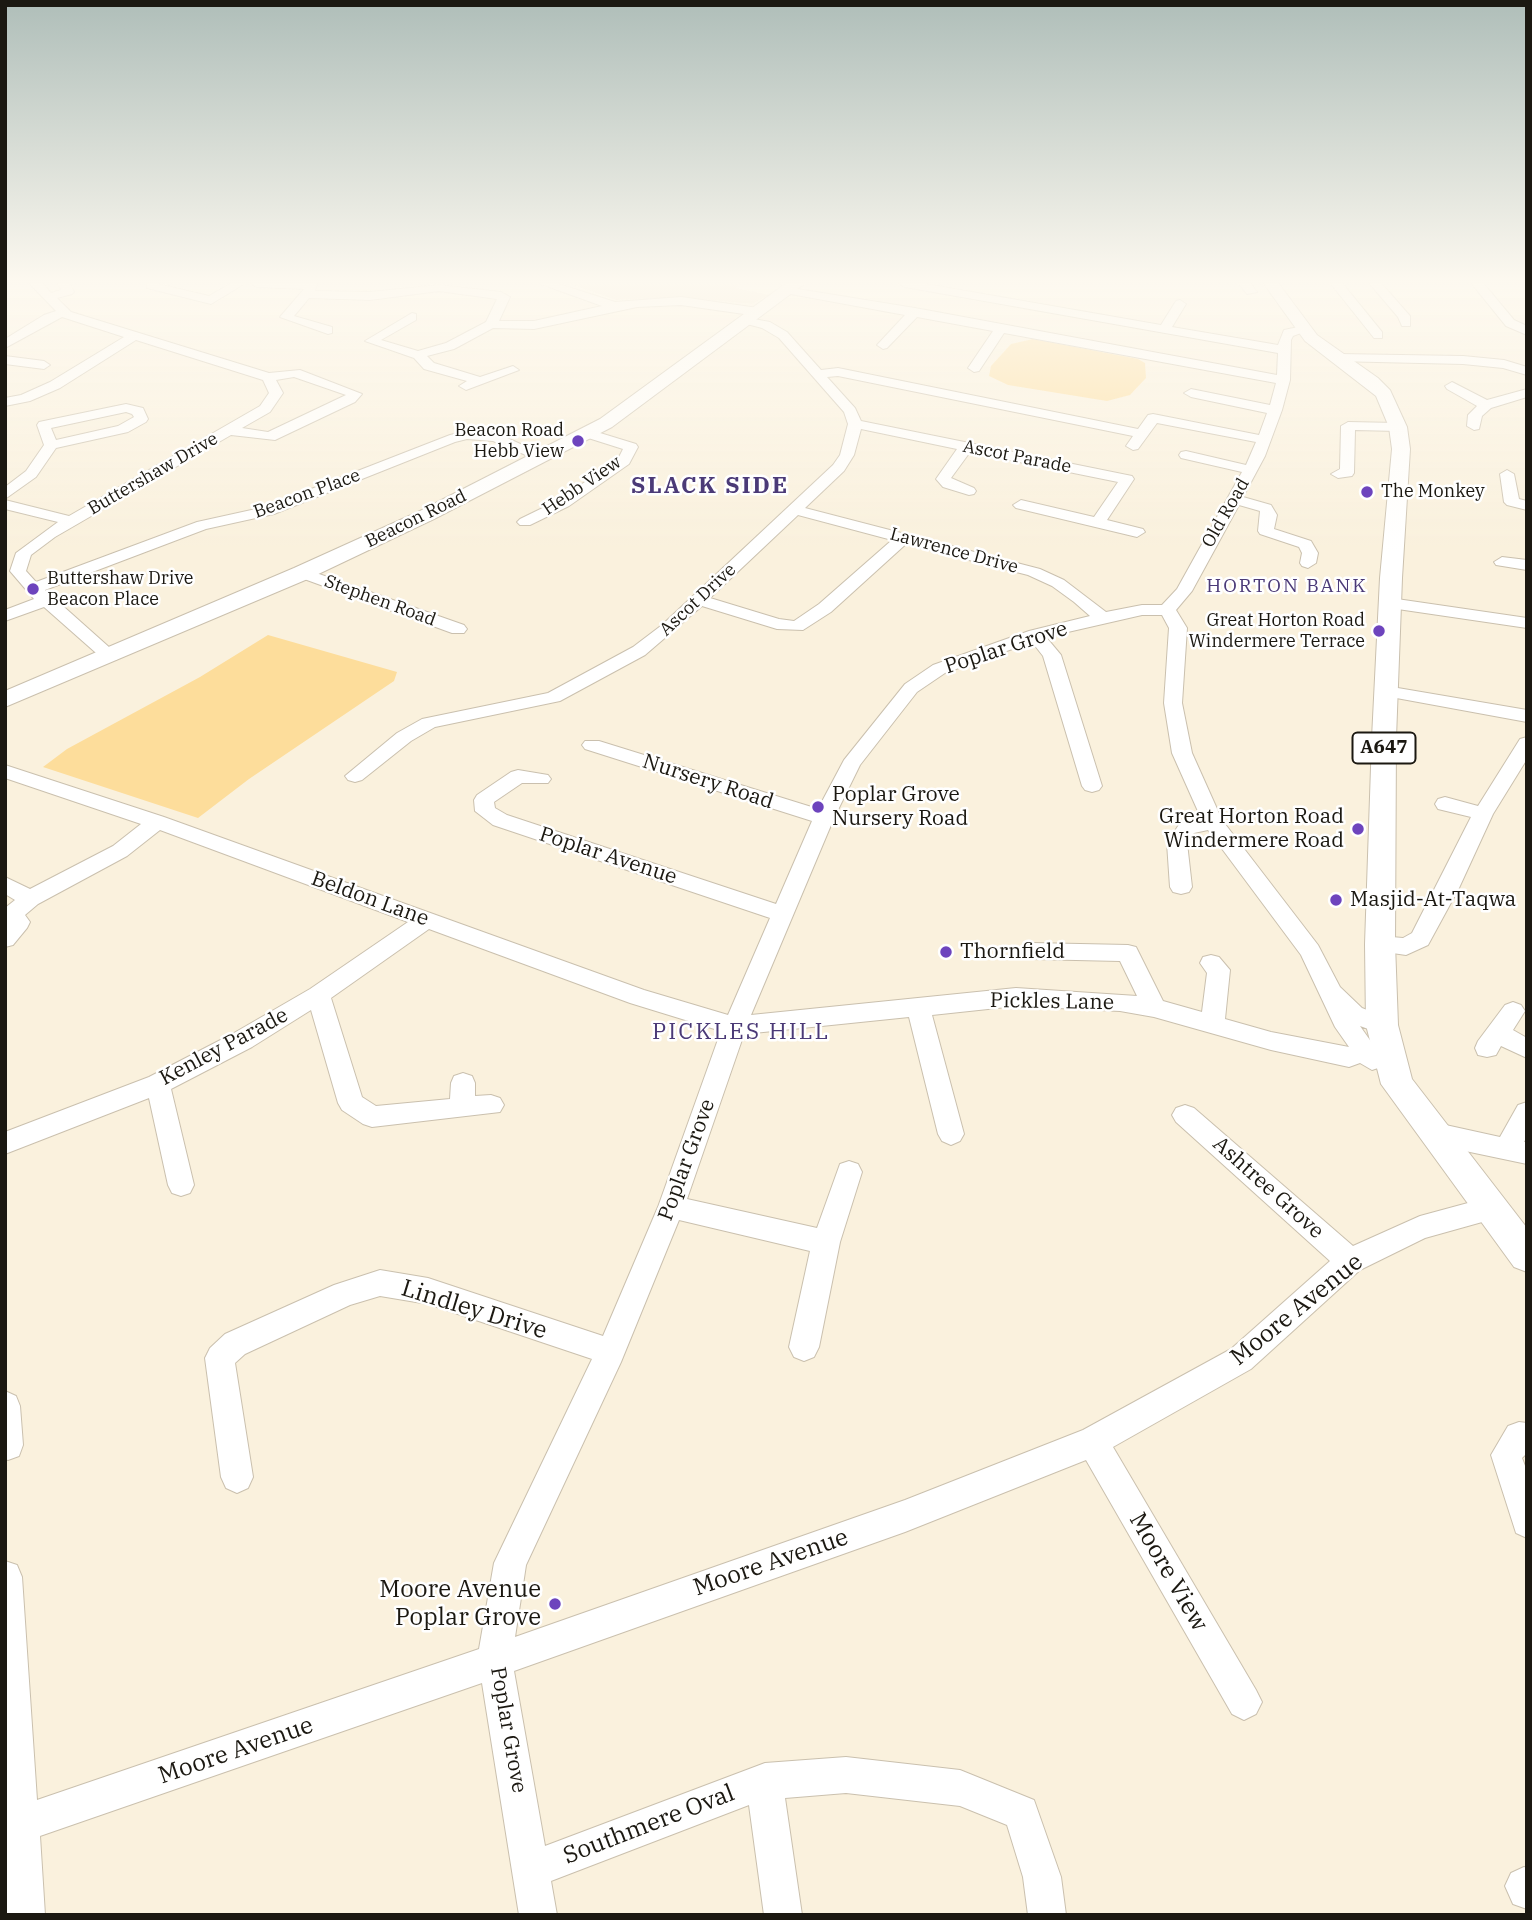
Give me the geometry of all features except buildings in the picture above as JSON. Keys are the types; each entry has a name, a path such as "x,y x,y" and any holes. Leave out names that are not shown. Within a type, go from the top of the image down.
{"main road":[{"name":"Beacon Road","path":"5,700 302,573 427,515 606,423 674,374"},
{"name":"A647","path":"1360,374 1384,394 1398,427 1401,449 1386,691 1380,944 1382,1025 1397,1084 1527,1256"}],"street":[{"path":"34,411 55,385 73,374"},
{"path":"256,374 268,377 291,374"},
{"path":"229,430 270,437 350,399 355,394 297,374"},
{"path":"455,374 480,381"},
{"path":"457,390 499,374"},
{"path":"818,374 850,411 855,424"},
{"path":"818,374 822,374"},
{"path":"845,374 1138,440 1153,418 1265,440"},
{"path":"1263,374 1283,380"},
{"name":"Old Road","path":"1167,610 1184,591 1265,440 1283,374"},
{"name":"Buttershaw Drive","path":"110,656 39,595 19,571 23,553 70,522 265,409 276,393 268,377"},
{"path":"1452,386 1486,405"},
{"path":"1474,426 1475,415 1486,405 1527,393"},
{"path":"1191,394 1275,410"},
{"path":"5,402 34,411 126,408 138,411 141,419 123,429 51,445 31,474 5,495"},
{"path":"34,411 51,445"},
{"name":"Ascot Parade","path":"855,424 966,447 1130,475 1098,523"},
{"name":"Ascot Drive","path":"355,776 404,737 429,723 563,694 639,651 668,629 839,468 847,455 855,424"},
{"path":"1338,474 1347,473 1348,426 1398,427"},
{"name":"Hebb View","path":"525,522 564,503 624,461 631,447 587,433"},
{"name":"Beacon Place","path":"5,616 39,595 202,525 269,511 450,439 467,435 496,437 540,456"},
{"path":"966,447 943,479 948,484 969,491"},
{"path":"1186,455 1250,470"},
{"path":"1507,474 1512,502 1527,506"},
{"path":"1234,499 1266,508 1269,515 1266,531 1305,544 1310,553 1308,563"},
{"path":"5,504 70,522"},
{"path":"1021,505 1137,532"},
{"name":"Lawrence Drive","path":"795,510 1046,577 1080,598 1102,618"},
{"path":"699,600 777,624 797,626 825,608 903,538"},
{"path":"1502,562 1527,565"},
{"name":"Stephen Road","path":"302,573 458,629"},
{"path":"1390,603 1527,623"},
{"name":"Poplar Grove","path":"538,1915 495,1659 510,1563 611,1352 671,1207 735,1026 824,818 851,764 911,688 939,669 1035,635 1142,610 1167,610"},
{"path":"1167,610 1178,628 1173,703 1182,752 1213,822 1310,951 1347,1027 1363,1051 1397,1084"},
{"path":"1035,635 1052,655 1092,786"},
{"path":"1386,691 1527,716"},
{"path":"1380,944 1406,947 1420,939 1483,814 1527,743"},
{"name":"Nursery Road","path":"592,745 824,818"},
{"name":"Beldon Lane","path":"5,771 157,822 639,997 735,1026"},
{"name":"Poplar Avenue","path":"541,779 508,774 484,800 483,806 489,815 783,914"},
{"path":"1445,804 1483,814"},
{"path":"5,939 19,922 12,914 30,899 120,851 157,822"},
{"path":"1181,887 1177,843 1187,828 1213,822"},
{"path":"5,884 30,899"},
{"name":"Kenley Parade","path":"5,1143 158,1084 243,1040 318,995 427,920"},
{"path":"1032,951 1128,953 1154,1008"},
{"path":"1211,963 1219,970 1212,1024"},
{"path":"1331,993 1354,1014 1382,1025"},
{"path":"318,995 351,1102 372,1117 463,1095 491,1105"},
{"name":"Pickles Lane","path":"735,1026 1016,998 1120,1002 1154,1008 1271,1041 1349,1057 1363,1051"},
{"path":"918,1006 951,1134"},
{"path":"1513,1011 1492,1040 1527,1049"},
{"path":"158,1084 181,1185"},
{"path":"1432,1133 1517,1150 1527,1112"},
{"name":"Ashtree Grove","path":"1185,1115 1350,1261"},
{"path":"804,1347 826,1242 849,1172"},
{"path":"671,1207 826,1242"},
{"name":"Moore Avenue","path":"13,1826 328,1720 905,1516 1093,1442 1241,1359 1350,1261 1420,1228 1490,1209"},
{"name":"Lindley Drive","path":"237,1477 220,1358 235,1344 344,1294 380,1283 428,1291 611,1352"},
{"path":"5,1406 8,1445"},
{"path":"1527,1438 1519,1437 1506,1455 1527,1522"},
{"name":"Moore View","path":"1093,1442 1244,1702"},
{"path":"5,1577 13,1826 26,1915"},
{"name":"Southmere Oval","path":"532,1870 765,1781 846,1775 960,1788 1021,1813 1042,1877 1047,1915"},
{"name":"Southmere Oval","path":"765,1781 783,1915"}],"shaded area":[{"path":"989,374 1146,374 1146,378 1130,395 1107,401 1008,385 989,376"},
{"path":"268,635 397,672 394,681 249,779 198,818 43,767 67,749 200,677"}],"place":[{"name":"Beacon Road Hebb View","path":"578,441"},
{"name":"The Monkey","path":"1367,492"},
{"name":"Buttershaw Drive Beacon Place","path":"33,589"},
{"name":"Great Horton Road Windermere Terrace","path":"1379,631"},
{"name":"Poplar Grove Nursery Road","path":"818,807"},
{"name":"Great Horton Road Windermere Road","path":"1358,829"},
{"name":"Masjid-At-Taqwa","path":"1336,900"},
{"name":"Thornfield","path":"946,952"},
{"name":"Moore Avenue Poplar Grove","path":"555,1604"}],"district":[{"name":"SLACK SIDE","path":"710,486"},
{"name":"HORTON BANK","path":"1287,587"},
{"name":"PICKLES HILL","path":"741,1032"}]}
